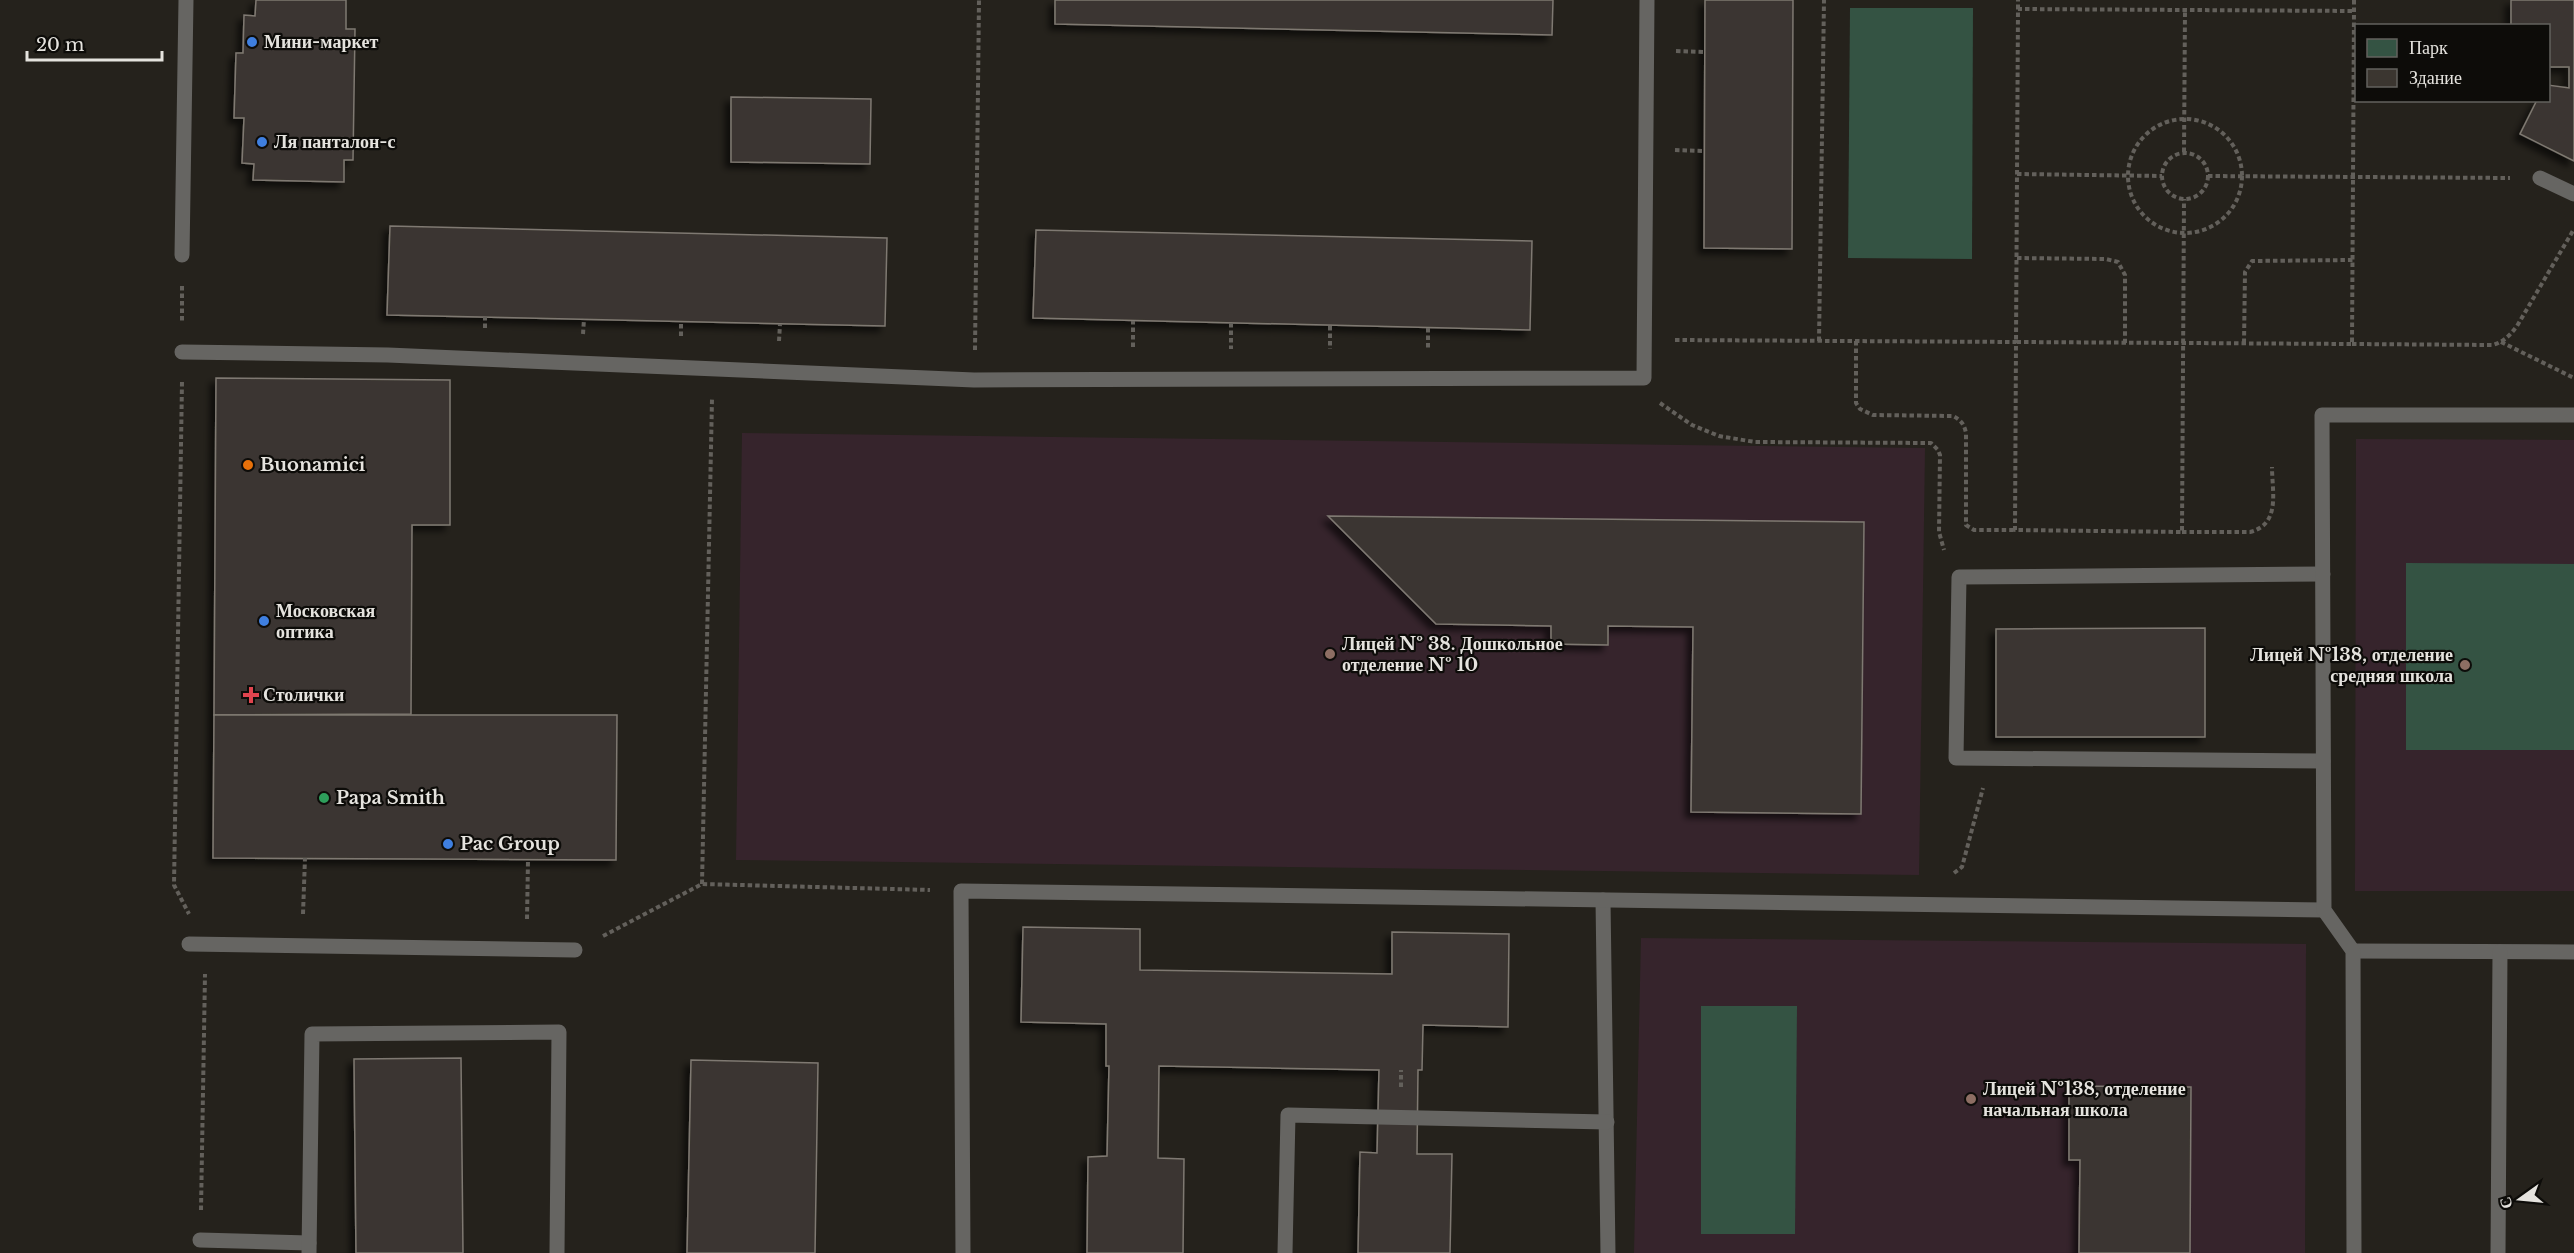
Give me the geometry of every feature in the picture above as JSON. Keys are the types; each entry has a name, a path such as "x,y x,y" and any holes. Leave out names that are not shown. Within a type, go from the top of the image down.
{"lane":[{"path":"182,255 186,0"},
{"path":"182,352 388,355 974,380 1644,378 1647,0"},
{"path":"2540,178 2574,194"},
{"path":"2354,1253 2353,951 2324,910 2322,415 2574,415"},
{"path":"2323,574 1959,577 1956,758 2323,761"},
{"path":"963,1253 961,891 2324,910"},
{"path":"1604,900 1608,1253"},
{"path":"189,944 575,950"},
{"path":"2353,951 2574,952"},
{"path":"2498,1253 2500,952"},
{"path":"200,1240 309,1248 312,1034 559,1032 557,1253"},
{"path":"1285,1253 1288,1115 1606,1122"}],"path":[{"path":"974,380 979,0"},
{"path":"1819,341 1824,0"},
{"path":"2015,530 2018,0"},
{"path":"2352,344 2354,0"},
{"path":"2018,9 2354,10"},
{"path":"2184,152 2185,10"},
{"path":"2184,118 2206,123 2225,135 2237,154 2242,176 2241,189 2229,212 2209,228 2184,233 2169,231 2143,216 2132,197 2127,175 2129,163 2140,140 2159,124 2184,118"},
{"path":"2184,152 2194,154 2203,161 2208,176 2199,194 2184,199 2171,194 2163,183 2162,176 2169,159 2184,152"},
{"path":"2017,174 2162,176"},
{"path":"2208,176 2540,178"},
{"path":"2182,532 2184,199"},
{"path":"1644,340 2493,345 2501,342 2517,326 2574,229"},
{"path":"182,255 174,885 205,944 200,1240"},
{"path":"2017,258 2106,259 2118,262 2125,274 2125,343"},
{"path":"2244,344 2245,272 2252,261 2353,260"},
{"path":"1856,341 1856,403 1860,409 1873,415 1953,416 1965,425 1966,525 1974,530 2250,532 2267,525 2272,516 2272,467"},
{"path":"2501,342 2574,378"},
{"path":"702,884 712,369"},
{"path":"1644,378 1658,402 1674,415 1719,436 1755,442 1926,442 1935,446 1940,455 1941,541 1959,577"},
{"path":"1913,906 1962,867 1991,759"},
{"path":"302,945 305,858"},
{"path":"526,949 528,860"},
{"path":"575,950 702,884 961,891"}],"shaded area":[{"name":"Лицей № 38. Дошкольное отделение № 10","path":"742,433 1925,448 1919,875 736,860"},
{"name":"Лицей №138, отделение средняя школа","path":"2356,439 2574,440 2574,891 2355,891"},
{"name":"Лицей №138, отделение начальная школа","path":"1641,938 2306,944 2305,1253 1634,1253"}],"green space":[{"path":"1850,8 1973,8 1972,259 1848,258"},
{"path":"2406,563 2574,564 2574,750 2406,750"},
{"path":"1701,1006 1797,1006 1795,1234 1701,1234"}],"building":[{"path":"256,0 346,0 346,29 355,29 353,160 344,160 344,182 253,180 254,164 242,163 244,118 234,118 236,53 243,53 244,15 255,16"},
{"path":"1055,0 1553,0 1552,35 1055,24"},
{"path":"1705,0 1793,0 1792,249 1704,248"},
{"path":"2511,0 2574,0 2574,161 2520,134 2536,102 2550,102 2550,85 2569,88 2569,67 2550,67 2550,24 2511,24"},
{"path":"731,97 871,99 870,164 731,162"},
{"path":"390,226 887,238 885,326 387,315"},
{"path":"1036,230 1532,241 1530,330 1033,318"},
{"path":"216,378 450,380 450,525 412,525 411,714 214,715"},
{"path":"1328,516 1864,522 1861,814 1691,812 1693,627 1608,626 1608,645 1551,644 1551,626 1436,624"},
{"path":"2205,628 2205,737 1996,737 1996,629"},
{"path":"214,715 617,715 616,860 213,858"},
{"path":"1023,927 1140,929 1140,970 1392,974 1392,932 1509,934 1508,1027 1423,1025 1422,1070 1418,1070 1417,1154 1452,1154 1450,1253 1358,1253 1360,1152 1377,1153 1379,1070 1159,1066 1158,1158 1184,1159 1183,1253 1087,1253 1088,1157 1107,1156 1109,1066 1106,1066 1106,1024 1021,1022"},
{"path":"461,1058 463,1253 356,1253 354,1059"},
{"path":"691,1060 818,1063 815,1253 687,1253"},
{"path":"2069,1086 2191,1087 2190,1253 2079,1253 2080,1160 2069,1160"}],"place":[{"name":"Мини-маркет","path":"252,42"},
{"name":"Ля панталон-с","path":"262,142"},
{"name":"Buonamici","path":"248,465"},
{"name":"Московская оптика","path":"264,621"},
{"name":"Лицей № 38. Дошкольное отделение № 10","path":"1330,654"},
{"name":"Лицей №138, отделение средняя школа","path":"2465,665"},
{"name":"Столички","path":"251,695"},
{"name":"Papa Smith","path":"324,798"},
{"name":"Pac Group","path":"448,844"},
{"name":"Лицей №138, отделение начальная школа","path":"1971,1099"}]}
